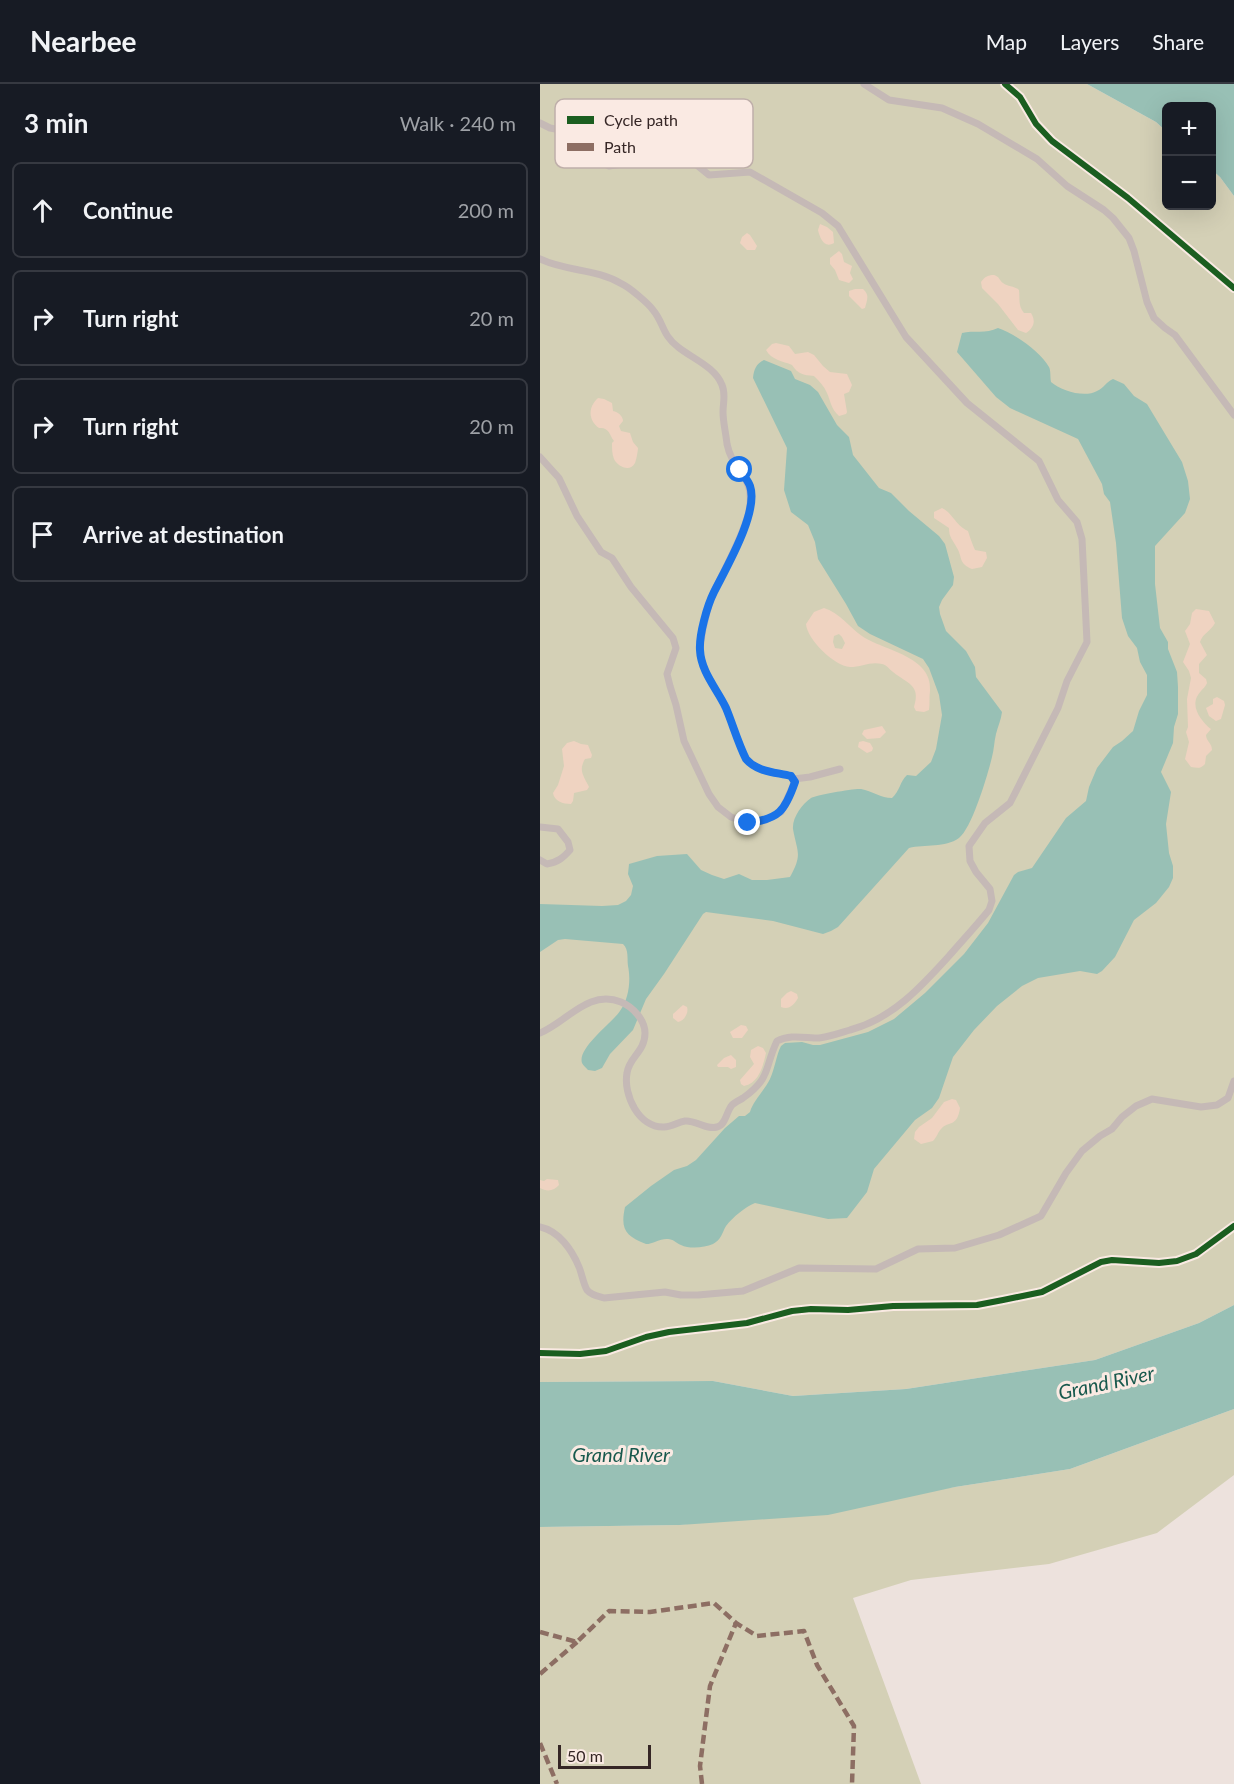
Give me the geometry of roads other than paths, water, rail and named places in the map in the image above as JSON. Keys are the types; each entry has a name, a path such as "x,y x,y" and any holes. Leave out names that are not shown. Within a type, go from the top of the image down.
{"lane":[{"path":"864,84 890,100 942,108 978,124 1036,159 1067,186 1113,218 1128,238 1134,251 1154,318 1175,335 1234,415"},
{"path":"540,123 555,129"},
{"path":"540,1033 550,1029 576,1009 588,1003 605,998 622,1002 636,1011 645,1031 643,1046 631,1062 626,1084 634,1109 640,1117 652,1126 662,1128 685,1121 717,1127 722,1124 732,1105 754,1090 763,1080 777,1041 797,1037 821,1038 854,1029 890,1012 928,980 988,910 992,901 990,889 970,861 969,846 985,823 1010,803 1058,708 1067,681 1088,642 1082,539 1077,522 1058,500 1039,461 967,403 906,337 838,226 822,213 750,172 709,175 700,168"},
{"path":"540,259 552,265 597,273 625,285 652,308 664,332 672,342 705,365 722,385 725,396 723,413 728,446 732,459 750,486 751,500 740,539 713,594 704,624 700,649 703,667 721,698 746,759 751,765 791,776 794,779 840,769"},
{"path":"540,457 559,478 577,516 601,552 612,558 631,587 673,638 676,648 667,674 684,741 717,807 731,817 748,823 766,820 781,812 794,779"},
{"path":"540,827 558,829 568,842 570,850 564,858 557,862 547,864 540,860"},
{"path":"540,1227 546,1228 565,1242 578,1264 587,1290 594,1296 604,1298 665,1292 698,1295 743,1291 799,1268 876,1269 918,1249 955,1248 999,1234 1041,1216 1082,1151 1100,1136 1112,1130 1122,1117 1136,1106 1152,1099 1201,1107 1217,1105 1228,1098 1234,1082"}],"water":[{"path":"1087,84 1234,84 1234,196 1216,174 1216,102 1162,102 1162,127"},
{"path":"998,328 1034,349 1049,367 1051,382 1061,388 1086,394 1099,390 1113,379 1124,384 1134,396 1147,404 1182,462 1188,481 1190,499 1185,513 1155,546 1155,584 1160,628 1168,642 1168,649 1177,672 1178,687 1178,714 1173,743 1161,772 1171,792 1166,824 1173,878 1156,903 1134,920 1115,957 1102,971 1097,974 1080,971 1038,978 1022,986 997,1006 953,1057 939,1098 932,1108 915,1120 874,1169 867,1192 847,1218 828,1219 755,1203 732,1219 720,1238 713,1244 688,1247 665,1239 646,1244 626,1231 623,1221 625,1207 674,1170 696,1160 725,1128 739,1116 745,1116 750,1112 770,1079 779,1050 785,1043 802,1042 820,1045 868,1032 894,1019 925,993 964,954 988,923 1014,875 1032,868 1066,818 1086,801 1097,768 1113,747 1133,731 1147,695 1147,675 1122,618 1110,502 1078,439 1010,408 996,397 957,352 962,333"},
{"path":"764,360 791,371 795,379 810,385 818,392 837,425 849,437 853,455 879,488 891,493 945,544 954,577 953,585 939,607 940,614 946,631 966,651 975,667 976,677 1002,712 993,754 974,812 959,838 941,845 909,848 838,927 831,931 823,934 773,921 706,912 703,914 646,999 633,1030 610,1054 602,1068 595,1071 588,1070 582,1063 585,1050 596,1035 616,1016 627,995 629,971 627,951 623,944 565,939 558,940 540,952 540,904 618,905 631,895 633,886 628,874 629,864 657,856 687,854 701,870 724,879 739,874 752,880 790,877 798,858 793,829 794,820 811,798 858,789 892,798 907,775 916,776 931,762 936,749 942,715 939,695 929,668 923,659 858,626 818,559 815,542 808,525 791,512 784,490 787,448 753,378 756,367"},
{"name":"Grand River","path":"1234,1305 1234,1409 1070,1469 955,1487 828,1515 680,1525 540,1527 540,1382 713,1381 793,1396 906,1389 1095,1360 1199,1323"}]}
